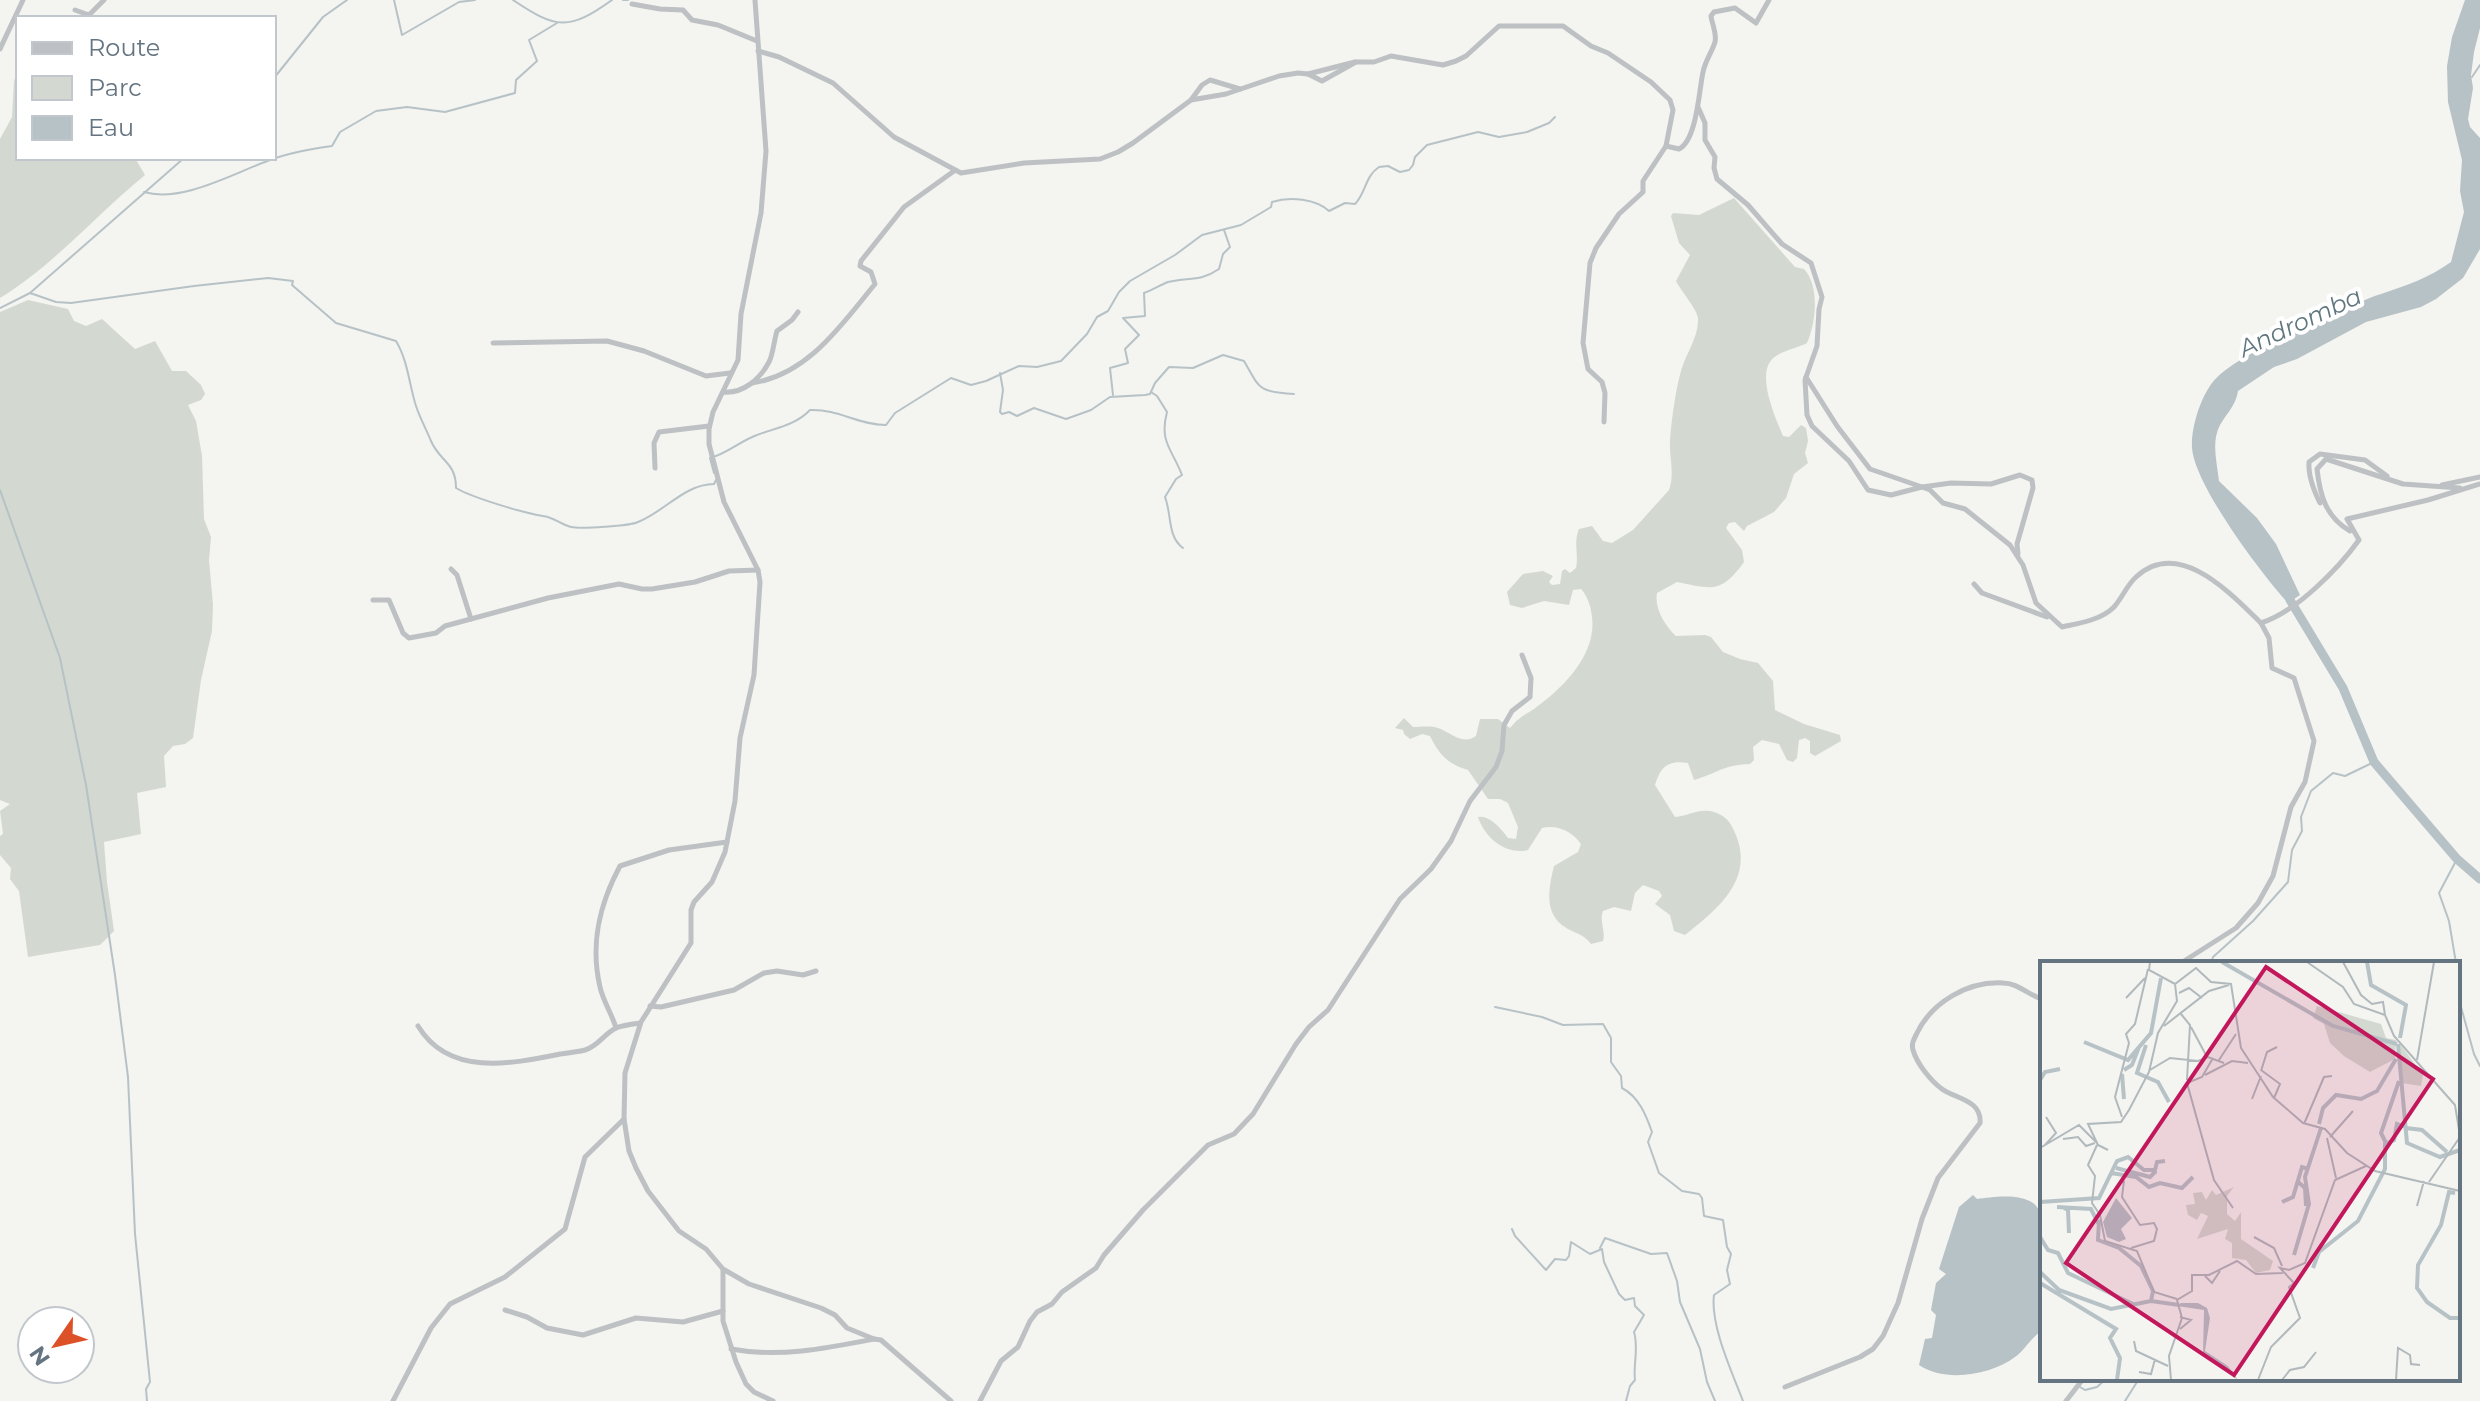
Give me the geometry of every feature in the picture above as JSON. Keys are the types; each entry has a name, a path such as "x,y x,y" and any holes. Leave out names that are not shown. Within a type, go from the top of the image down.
{"street":[{"path":"0,49 23,0"},
{"path":"75,10 89,15 104,0"},
{"path":"755,0 765,163 759,226 741,314 738,360 709,426 709,444 729,515 758,570 760,582 754,675 740,738 735,801 727,842 712,882 691,910 691,943 641,1022 625,1073 624,1119 629,1151 648,1191 679,1231 706,1249 723,1269 749,1284 821,1308 835,1315 847,1328 881,1340 951,1401"},
{"path":"1666,146 1679,149 1685,146 1698,107 1703,73 1716,39 1712,22 1714,12 1735,8 1756,23 1769,0"},
{"path":"632,4 683,10 692,20 718,25 758,42"},
{"path":"1191,100 1241,89 1279,76 1308,74 1356,62 1374,62 1400,56 1443,65 1466,56 1499,26 1563,26 1651,82 1670,100 1673,110 1666,146 1643,181 1643,192 1619,214 1596,248 1590,263 1583,343 1588,369 1602,382 1605,393 1604,422"},
{"path":"758,51 779,57 833,83 894,137 954,171 970,172 1054,160 1100,159 1126,148 1191,100 1210,80 1241,89"},
{"path":"1308,74 1322,81 1356,62"},
{"path":"1698,107 1705,123 1705,140 1715,157 1717,179 1748,205 1782,244 1811,263 1822,297 1817,346 1806,377 1805,403 1812,426 1849,461 1868,490 1891,495 1951,483 1991,484 2020,475 2032,480 2033,488 2017,544 2018,555 2036,603 2062,627 2099,617 2113,608 2136,577 2157,564 2181,564 2207,575 2261,623 2269,638 2272,668 2294,678 2314,741 2308,774 2291,807 2273,876 2258,903 2236,928 2184,961"},
{"path":"723,392 736,391 764,381 809,359 876,282 871,272 860,266 861,261 904,207 954,171"},
{"path":"752,383 771,361 777,331 798,312"},
{"path":"493,343 607,341 644,351 706,376 731,373"},
{"path":"1806,377 1837,426 1870,469 1930,490 1943,503 1965,509 2018,555"},
{"path":"655,468 654,443 659,432 709,426"},
{"path":"2356,534 2334,519 2320,503 2314,490 2309,462 2320,454 2365,460 2390,480"},
{"path":"2334,519 2319,490 2317,469 2326,459 2390,480 2428,487 2465,488"},
{"path":"2428,487 2480,477"},
{"path":"2261,623 2305,596 2351,551 2359,540 2347,519 2480,484"},
{"path":"451,569 457,575 471,619"},
{"path":"373,600 389,600 403,633 409,638 429,636 445,626 557,596 619,584 652,589 695,582 729,571 758,570"},
{"path":"1974,584 1982,593 2052,619"},
{"path":"980,1401 1001,1361 1018,1347 1037,1312 1052,1304 1062,1292 1096,1268 1143,1210 1208,1145 1234,1134 1253,1114 1296,1044 1328,1010 1400,899 1431,869 1451,841 1470,801 1496,767 1502,751 1504,725 1519,703 1530,697 1531,678 1522,655"},
{"path":"616,1028 600,990 595,940 596,925 620,866 669,850 727,842"},
{"path":"650,1006 661,1007 734,990 764,973 777,971 803,975 816,971"},
{"path":"1785,1387 1860,1357 1873,1349 1883,1336 1898,1303 1922,1219 1938,1178 1980,1123 1976,1108 1945,1091 1931,1079 1914,1053 1913,1042 1921,1025 1949,998 1976,985 2004,982 2040,998"},
{"path":"418,1026 433,1045 457,1060 490,1064 538,1060 585,1050 616,1028 641,1022"},
{"path":"393,1401 431,1328 450,1304 505,1277 565,1229 585,1157 624,1119"},
{"path":"723,1269 723,1311 731,1349 746,1384 760,1401"},
{"path":"505,1310 547,1328 583,1335 636,1318 683,1322 723,1311"},
{"path":"731,1349 773,1352 830,1349 874,1339"},
{"path":"2066,1401 2081,1381"},
{"path":"754,1392 773,1401"}],"green space":[{"path":"16,76 16,160 136,160 145,175 57,255 0,298 0,139 12,117"},
{"path":"1734,198 1795,267 1804,269 1812,285 1814,315 1807,343 1776,356 1766,372 1768,395 1783,436 1789,437 1801,425 1806,428 1808,441 1805,453 1808,463 1794,474 1786,498 1774,512 1747,526 1744,531 1735,522 1729,523 1726,528 1742,550 1744,562 1729,580 1715,587 1677,582 1657,593 1657,605 1664,622 1676,636 1705,635 1711,637 1723,652 1758,663 1773,681 1775,710 1804,724 1840,735 1841,741 1815,756 1810,753 1810,741 1805,738 1799,740 1797,758 1793,762 1787,760 1779,744 1762,740 1753,747 1754,760 1750,764 1726,768 1694,780 1688,763 1666,766 1655,785 1675,817 1710,811 1720,814 1732,826 1740,851 1736,880 1720,904 1685,935 1674,931 1670,915 1655,904 1662,896 1659,891 1643,885 1635,893 1631,911 1614,907 1603,911 1603,941 1591,944 1561,925 1551,910 1550,902 1554,866 1578,852 1581,844 1578,840 1564,830 1548,827 1542,828 1528,850 1511,850 1497,843 1478,817 1491,820 1508,838 1516,839 1518,827 1508,803 1488,799 1468,770 1444,758 1430,736 1422,734 1410,739 1403,730 1395,728 1404,718 1413,727 1439,728 1465,740 1476,736 1480,719 1498,719 1510,728 1556,692 1583,658 1589,645 1592,617 1589,602 1581,589 1573,590 1569,605 1544,601 1522,608 1510,605 1507,592 1523,574 1543,571 1553,576 1549,582 1552,585 1560,584 1562,571 1565,569 1570,573 1576,568 1579,529 1592,526 1603,541 1612,543 1633,530 1669,490 1675,396 1698,318 1676,281 1690,255 1679,243 1671,216 1673,213 1699,215"},
{"path":"28,300 68,309 74,321 86,326 102,319 135,349 155,341 172,371 186,371 201,385 205,394 201,400 188,405 196,421 202,456 204,519 211,537 209,560 213,605 212,631 193,738 185,744 173,746 164,756 166,787 137,793 141,834 104,842 114,931 100,945 28,957 19,891 10,879 11,868 0,855 0,836 3,834 0,811 10,804 0,800 0,312"}],"water":[{"path":"2465,0 2480,0 2480,28 2474,52 2468,119 2470,127 2480,138 2480,249 2463,278 2436,299 2421,307 2366,322 2297,359 2274,367 2238,391 2217,432 2215,453 2219,481 2257,518 2276,544 2300,595 2288,603 2246,551 2204,483 2192,447 2197,414 2212,383 2236,363 2339,309 2418,281 2451,262 2464,212 2460,191 2462,160 2448,102 2447,66 2452,37"},
{"path":"1973,1195 1977,1199 2005,1196 2027,1200 2040,1212 2040,1332 2005,1363 1981,1372 1954,1375 1930,1371 1919,1365 1925,1339 1932,1338 1936,1315 1931,1310 1936,1283 1946,1274 1939,1269 1959,1207"}],"waterway":[{"path":"276,76 323,17 347,0"},
{"path":"394,0 402,35 459,2 475,0"},
{"path":"513,0 541,17 562,22 584,17 612,0"},
{"path":"623,0 628,0"},
{"path":"276,158 332,146 340,132 376,111 407,107 445,112 515,93 516,80 537,61 529,40 557,23"},
{"path":"2472,77 2480,65"},
{"path":"714,473 710,458 792,423 810,410 886,425 895,413 951,378 971,385 1019,366 1037,367 1061,361 1087,334 1097,317 1108,311 1130,281 1202,235 1241,225 1279,200 1310,201 1329,211 1345,203 1355,204 1374,171 1388,166 1400,172 1409,170 1415,157 1427,145 1478,132 1499,137 1527,132 1549,123 1555,117"},
{"path":"0,308 30,293 182,160"},
{"path":"144,192 174,194 190,191 271,160"},
{"path":"1113,395 1110,368 1128,363 1125,349 1139,335 1123,318 1145,316 1144,293 1168,282 1200,278 1219,269 1223,254 1230,247 1224,230"},
{"path":"30,293 56,302 71,303 268,278 293,281 292,285 336,323 396,341 406,365 419,415 435,448 450,467 456,488 571,527 605,527 638,522 684,493 714,484 716,480"},
{"path":"1000,373 1003,390 1000,412 1017,416 1034,408 1066,419 1091,410 1110,397 1150,394 1169,367 1193,368 1223,355 1244,361 1257,383 1267,390 1294,394"},
{"path":"1151,392 1167,412 1166,438 1182,475 1165,497 1174,538 1183,548"},
{"path":"0,490 60,658 86,785 128,1077 135,1234 150,1382 146,1389 147,1401"},
{"name":"Andromba","path":"2290,600 2343,688 2374,762 2457,859 2480,879"},
{"path":"2212,961 2288,882 2292,850 2302,831 2301,817 2311,791 2333,773 2345,776 2374,762"},
{"path":"2456,961 2449,921 2439,893 2457,859"},
{"path":"2460,1003 2480,1066"},
{"path":"1495,1007 1563,1025 1603,1024 1611,1038 1611,1062 1621,1076 1622,1088 1637,1101 1650,1126 1652,1132 1648,1142 1659,1173 1682,1191 1699,1194 1704,1216 1723,1220 1731,1254 1727,1270 1730,1284 1714,1295 1715,1320 1743,1401"},
{"path":"1512,1229 1546,1270 1555,1259 1566,1260 1571,1242 1590,1254 1602,1249 1604,1262 1619,1294 1625,1300 1634,1298 1635,1306 1644,1315 1634,1332 1635,1380 1626,1401"},
{"path":"1600,1248 1605,1238 1651,1254 1667,1253 1677,1281 1680,1302 1700,1349 1707,1382 1715,1401"},
{"path":"2080,1387 2085,1390 2097,1387 2104,1381"},
{"path":"2125,1401 2136,1381"}]}
